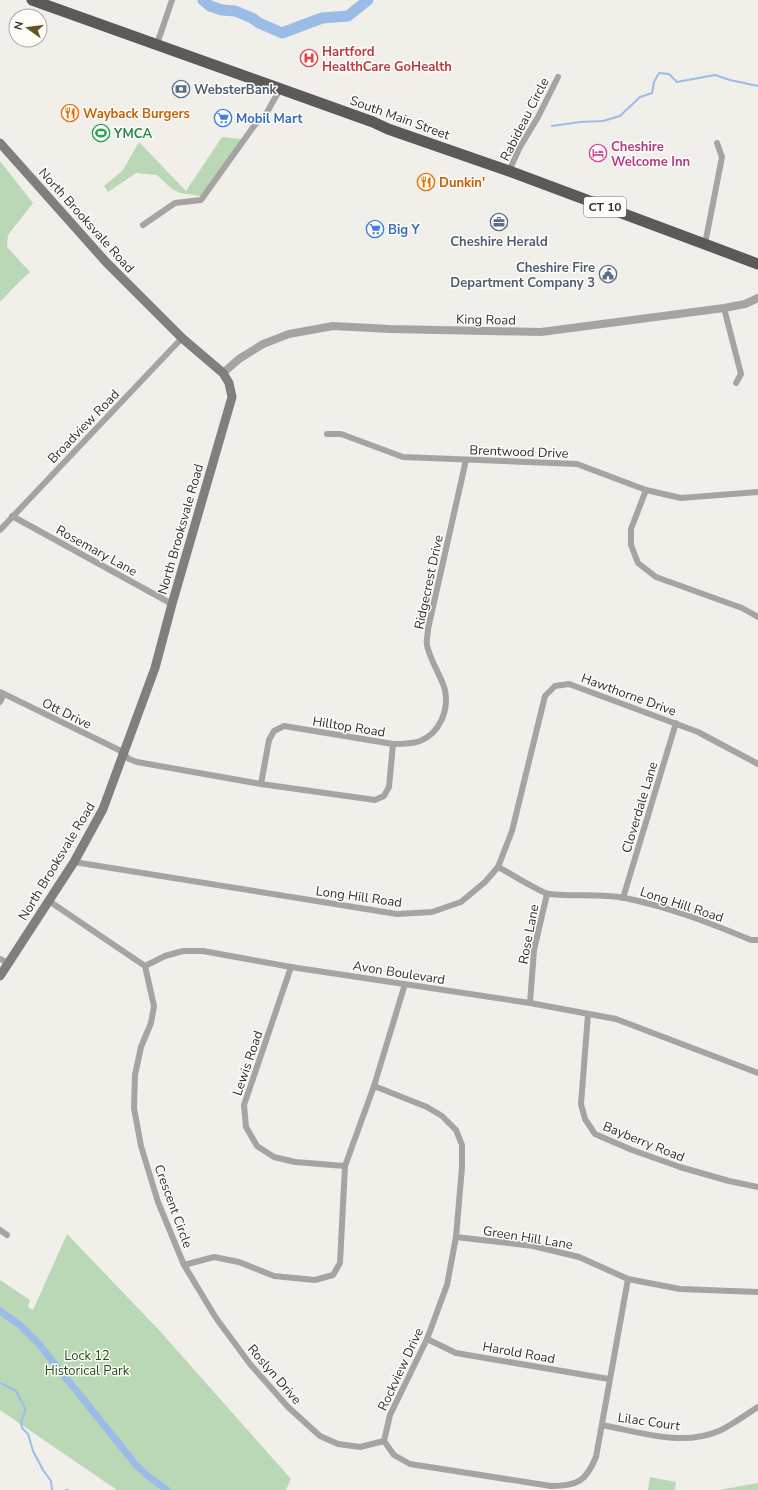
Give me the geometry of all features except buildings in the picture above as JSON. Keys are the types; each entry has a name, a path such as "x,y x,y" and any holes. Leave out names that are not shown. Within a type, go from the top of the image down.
{"highway":[{"name":"South Main Street","path":"32,0 373,122 388,129 509,171 758,264"}],"main road":[{"name":"North Brooksvale Road","path":"0,143 106,262 182,338 223,373 229,383 232,397 155,668 103,809 74,862 49,901 4,961 0,976"}],"street":[{"path":"157,44 172,0"},
{"name":"Rabideau Circle","path":"509,171 520,147 538,117 558,77"},
{"path":"143,225 175,203 201,200 246,138 269,110 280,89"},
{"path":"705,244 722,157 717,143"},
{"name":"King Road","path":"223,373 239,359 263,344 289,334 333,326 390,329 541,332 724,308 745,304 758,298"},
{"path":"724,308 741,374 736,383"},
{"name":"Broadview Road","path":"0,530 182,338"},
{"name":"Brentwood Drive","path":"327,434 342,434 403,457 577,464 646,490 681,498 758,492"},
{"name":"Ridgecrest Drive","path":"393,744 407,744 420,741 431,735 439,726 444,714 447,701 427,644 428,629 466,460"},
{"path":"646,490 631,529 631,545 638,563 656,577 742,608 758,617"},
{"name":"Rosemary Lane","path":"12,516 172,604"},
{"name":"Hawthorne Drive","path":"498,867 512,831 545,696 555,686 569,684 676,723 698,732 758,764"},
{"path":"0,702 2,693"},
{"name":"Ott Drive","path":"2,693 119,750 124,755"},
{"name":"Cloverdale Lane","path":"623,898 676,723"},
{"name":"Hilltop Road","path":"124,755 129,759 138,762 261,784 375,800 384,796 389,787 393,744 284,726 274,731 269,740 261,784"},
{"name":"Long Hill Road","path":"74,862 397,914 432,912 460,902 485,882 498,867 547,894 623,898 668,908 701,919 751,940 758,940"},
{"name":"Rose Lane","path":"530,1003 534,950 547,894"},
{"path":"49,901 145,966"},
{"name":"Avon Boulevard","path":"145,966 165,956 183,951 203,951 291,967 530,1003 616,1019 758,1073"},
{"name":"Crescent Circle","path":"145,966 154,1006 150,1023 141,1047 135,1074 134,1108 140,1146 158,1202 184,1266 214,1257 239,1262 274,1276 315,1280 333,1275 340,1263 345,1166 374,1086 405,984"},
{"name":"Lewis Road","path":"291,967 244,1105 246,1127 257,1146 274,1157 294,1162 345,1166"},
{"name":"Bayberry Road","path":"588,1014 581,1104 586,1119 595,1134 632,1150 680,1167 729,1181 758,1187"},
{"name":"Rockview Drive","path":"374,1086 427,1107 442,1116 456,1130 462,1145 462,1167 456,1237 447,1285 427,1339 390,1415 384,1441"},
{"path":"0,1230 7,1235"},
{"name":"Green Hill Lane","path":"456,1237 533,1246 579,1257 628,1279 680,1290 758,1292"},
{"name":"Roslyn Drive","path":"184,1266 216,1318 250,1364 288,1406 320,1436 338,1444 360,1447 384,1441"},
{"path":"384,1441 394,1455 410,1464 551,1486 566,1486 578,1482 590,1472 596,1457 628,1279"},
{"name":"Harold Road","path":"427,1339 456,1353 610,1379"},
{"name":"Lilac Court","path":"602,1425 670,1437 695,1438 719,1431 758,1407"}],"green space":[{"path":"222,137 242,139 201,196 180,193 172,189 157,175 136,173 108,192 104,186 123,170 139,142 186,191"},
{"path":"0,161 33,203 8,235 7,247 30,272 0,302"},
{"name":"Lock 12 Historical Park","path":"67,1234 158,1329 291,1479 286,1490 117,1490 0,1410 0,1280 30,1300 28,1307 33,1310"},
{"path":"650,1477 676,1482 675,1490 648,1490"},
{"path":"758,1483 758,1490 719,1490"}],"waterway":[{"path":"203,0 210,6 222,10 235,11 282,33 322,18 348,16 368,0"},
{"path":"552,126 580,122 603,121 620,116 640,97 652,93 654,82 659,73 669,74 677,82 715,75 758,86"},
{"path":"0,1311 20,1325 38,1343 136,1465 167,1490"},
{"path":"0,1383 16,1391 25,1408 21,1422 22,1428 28,1434 33,1451 43,1470 51,1481 52,1490"}],"place":[{"name":"Hartford HealthCare GoHealth","path":"309,58"},
{"name":"WebsterBank","path":"181,89"},
{"name":"Wayback Burgers","path":"70,113"},
{"name":"Mobil Mart","path":"223,118"},
{"name":"YMCA","path":"101,133"},
{"name":"Cheshire Welcome Inn","path":"598,153"},
{"name":"Dunkin'","path":"426,182"},
{"name":"Cheshire Herald","path":"499,222"},
{"name":"Big Y","path":"375,229"},
{"name":"Cheshire Fire Department Company 3","path":"608,274"}]}
